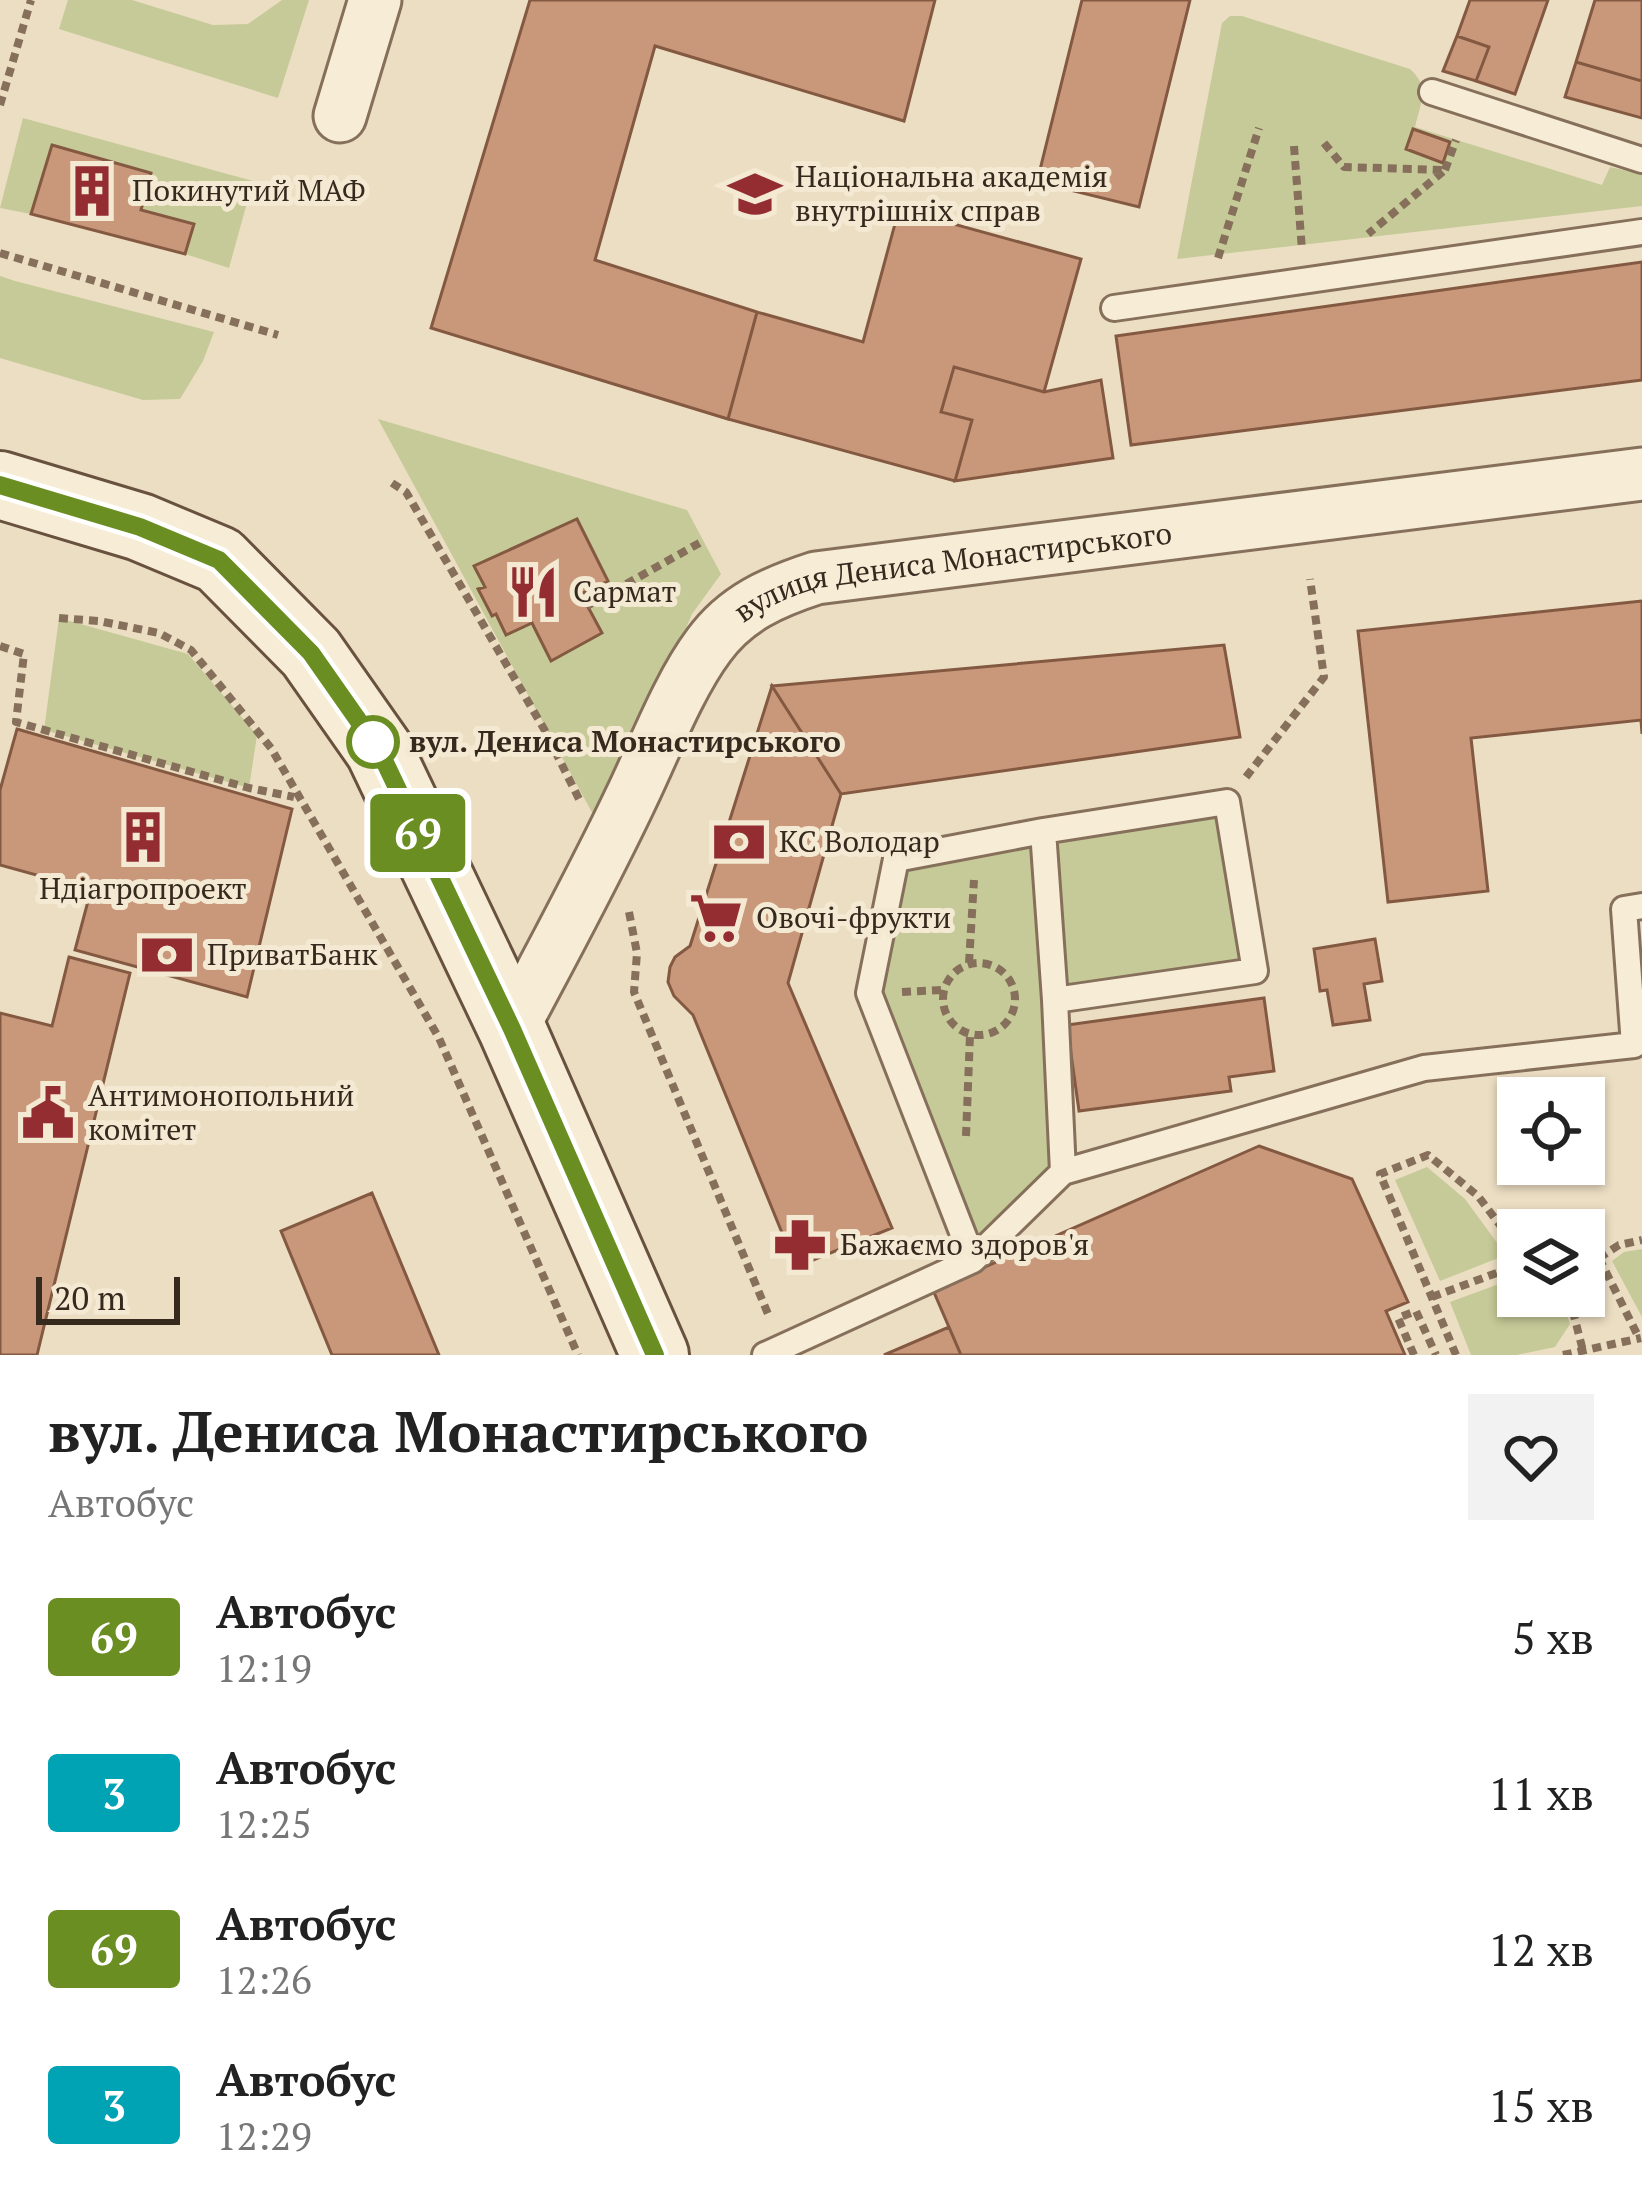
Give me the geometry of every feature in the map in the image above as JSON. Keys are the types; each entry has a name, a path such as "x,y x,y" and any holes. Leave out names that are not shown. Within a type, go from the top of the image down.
{"main road":[{"path":"0,484 140,527 219,560 311,653 379,750 512,1029 655,1355"}],"street":[{"path":"340,116 376,0"},
{"name":"вулиця Дениса Монастирського","path":"512,1029 591,880 689,676 739,613 768,594 815,578 1642,474"}],"lane":[{"path":"1432,92 1642,160"},
{"path":"1114,308 1642,232"},
{"path":"973,1260 869,993 896,859 1227,802 1255,971 1055,1000"},
{"path":"1043,831 1063,1172"},
{"path":"765,1355 973,1260 1063,1172 1424,1068 1634,1045 1624,909 1642,906"}],"path":[{"path":"0,105 31,0"},
{"path":"1204,296 1259,128"},
{"path":"1370,272 1365,237 1445,170 1456,140"},
{"path":"1324,143 1345,167 1445,170"},
{"path":"1294,146 1307,281"},
{"path":"0,253 278,334"},
{"path":"587,606 704,541"},
{"path":"1227,802 1324,677 1310,579"},
{"path":"58,618 146,629 191,650 271,748 448,1057 578,1355"},
{"path":"0,646 25,654 16,722 294,797"},
{"path":"969,963 976,843"},
{"path":"969,963 1001,967 1015,997 1010,1017 998,1031 985,1036 970,1035 946,1011 943,990 954,972 969,963"},
{"path":"1456,1355 1380,1174 1428,1155 1478,1196 1497,1221"},
{"path":"1605,1254 1642,1240"},
{"path":"1562,1355 1641,1338 1605,1269"},
{"path":"1432,1298 1497,1273"},
{"path":"1414,1355 1398,1318 1416,1311 1436,1355"},
{"path":"1574,1317 1583,1351"}],"green space":[{"path":"68,0 132,0 213,25 248,24 282,0 309,0 278,98 59,29"},
{"path":"1230,16 1410,69 1422,89 1415,127 1602,185 1610,167 1642,174 1642,206 1177,259 1222,23"},
{"path":"23,118 253,181 229,268 185,254 194,224 141,210 151,173 53,145 31,214 0,208"},
{"path":"0,276 214,332 180,399 143,400 0,358"},
{"path":"378,419 687,510 721,574 692,614 601,829"},
{"path":"59,618 188,654 257,735 249,788 44,730"},
{"path":"1227,802 1255,971 1056,1000 1063,1172 973,1260 869,993 896,859"},
{"path":"1427,1167 1465,1199 1497,1243 1497,1259 1440,1281 1395,1180"},
{"path":"1642,1249 1642,1317 1612,1261 1624,1252"},
{"path":"1497,1285 1497,1317 1568,1317 1570,1324 1555,1347 1517,1355 1471,1355 1450,1302"}],"building":[{"path":"530,0 935,0 904,121 655,46 595,260 757,312 728,419 431,328"},
{"path":"1082,0 1190,0 1139,207 1037,182"},
{"path":"1470,0 1548,0 1515,94 1476,81 1489,47 1457,36"},
{"path":"1595,0 1642,0 1642,81 1576,62"},
{"path":"1457,36 1489,47 1476,81 1443,71"},
{"path":"1576,62 1642,81 1642,118 1565,97"},
{"path":"1413,129 1450,142 1443,163 1406,149"},
{"name":"Покинутий МАФ","path":"52,145 151,173 141,210 194,224 185,254 31,214"},
{"path":"899,209 1081,259 1044,392 954,367 941,412 972,420 955,481 728,419 757,312 863,342"},
{"path":"1642,262 1642,380 1131,445 1116,336"},
{"path":"954,367 1044,392 1101,380 1113,458 955,481 972,420 941,412"},
{"name":"Сармат","path":"577,519 608,581 581,594 602,633 551,661 532,623 506,635 478,589 485,587 474,566"},
{"path":"1642,601 1642,734 1641,720 1471,738 1488,891 1388,902 1358,631"},
{"path":"1224,645 1240,737 841,794 772,686"},
{"path":"772,686 841,794 788,983 892,1228 796,1267 693,1015 674,996 668,982 675,957 690,946"},
{"name":"Ндіагропроект","path":"17,729 292,809 247,997 75,950 91,890 0,865 0,790"},
{"path":"1375,939 1382,981 1364,984 1370,1020 1333,1025 1327,990 1320,991 1314,949"},
{"name":"Антимонопольний комітет","path":"69,957 130,973 37,1355 0,1355 0,1013 52,1026"},
{"path":"1264,998 1274,1071 1229,1077 1231,1091 1079,1111 1067,1025"},
{"path":"1259,1146 1352,1179 1408,1302 1386,1311 1405,1355 961,1355 933,1290"},
{"path":"372,1193 439,1355 332,1355 281,1231"},
{"path":"949,1327 961,1355 884,1355"}],"bus line":[{"name":"69","path":"0,485 140,527 219,560 311,653 379,750 512,1029 655,1355"}],"place":[{"name":"Покинутий МАФ","path":"92,191"},
{"name":"Національна академія внутрішніх справ","path":"755,194"},
{"name":"Сармат","path":"533,592"},
{"name":"вул. Дениса Монастирського","path":"373,742"},
{"name":"Ндіагропроект","path":"143,837"},
{"name":"КС Володар","path":"739,842"},
{"name":"Овочі-фрукти","path":"716,918"},
{"name":"ПриватБанк","path":"167,955"},
{"name":"Антимонопольний комітет","path":"48,1113"},
{"name":"Бажаємо здоров'я","path":"800,1245"}]}
